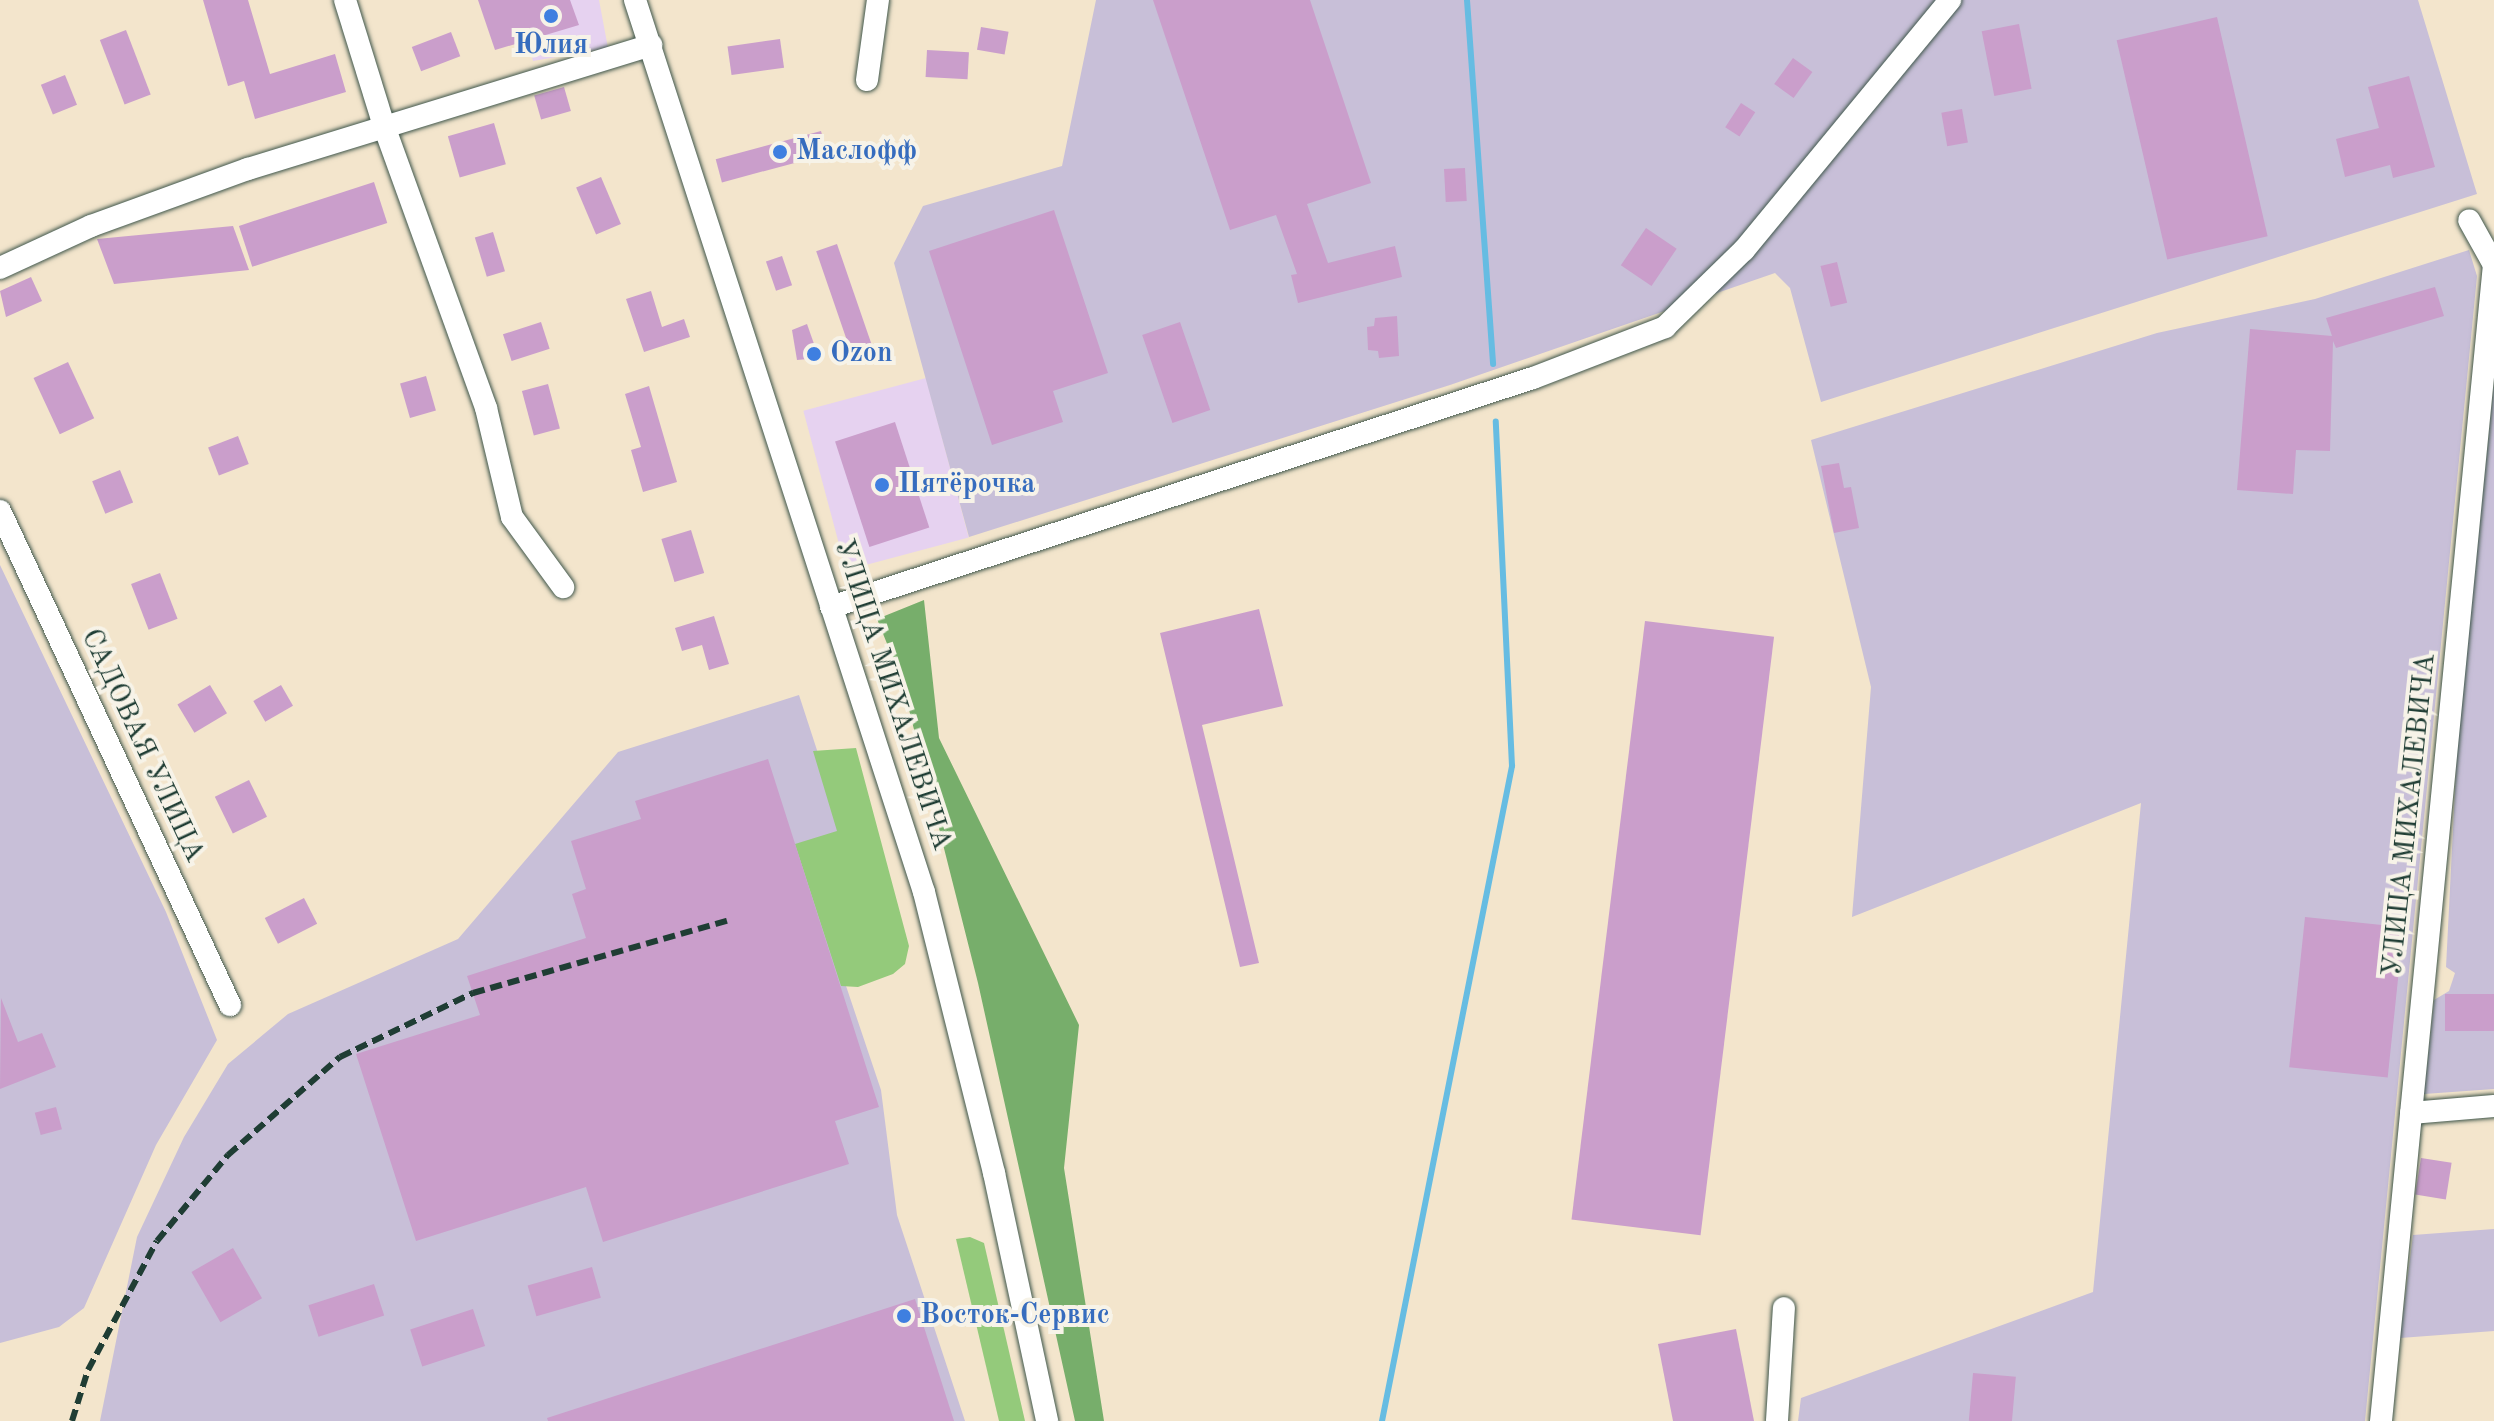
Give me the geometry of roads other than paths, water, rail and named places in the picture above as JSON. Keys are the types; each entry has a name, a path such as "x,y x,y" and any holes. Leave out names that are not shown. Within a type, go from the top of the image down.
{"street":[{"path":"345,0 384,126 486,408 512,517 563,587"},
{"name":"УЛИЦА МИХАЛЕВИЧА","path":"635,0 924,892 994,1173 1047,1421"},
{"path":"867,80 878,0"},
{"path":"831,607 1533,378 1665,327 1744,250 1950,0"},
{"path":"0,268 91,226 384,126 651,45"},
{"name":"УЛИЦА МИХАЛЕВИЧА","path":"2381,1421 2494,265 2469,220"},
{"name":"САДОВАЯ УЛИЦА","path":"0,511 230,1005"},
{"path":"2411,1113 2494,1106"},
{"path":"1777,1421 1784,1308"}],"waterway":[{"path":"1467,0 1493,364"},
{"path":"1382,1421 1512,766 1496,421"}],"railway":[{"path":"72,1421 88,1370 157,1241 228,1155 340,1057 473,993 733,919"}],"place":[{"name":"Юлия","path":"551,16"},
{"name":"Маслофф","path":"780,152"},
{"name":"Ozon","path":"814,354"},
{"name":"Пятёрочка","path":"882,485"},
{"name":"Восток-Сервис","path":"904,1316"}]}
